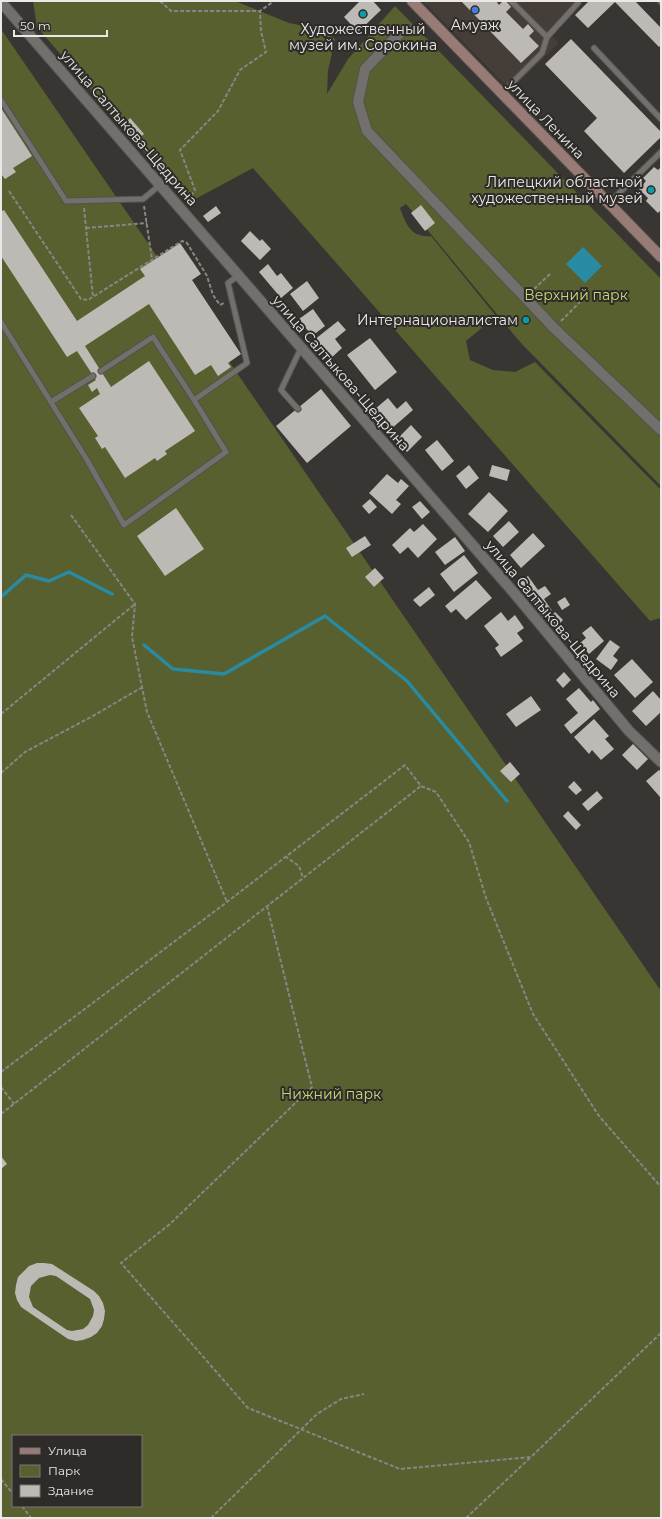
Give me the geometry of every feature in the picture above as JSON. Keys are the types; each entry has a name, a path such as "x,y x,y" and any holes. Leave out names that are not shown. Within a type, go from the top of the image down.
{"street":[{"name":"улица Ленина","path":"412,1 501,94 659,252"},
{"name":"улица Салтыкова-Щедрина","path":"1,2 515,594 629,731 661,762"},
{"path":"402,30 365,69 358,102 367,131 544,318 661,430"}],"lane":[{"path":"511,1 547,37"},
{"path":"501,94 542,53 547,37 578,3"},
{"path":"594,48 661,118"},
{"path":"1,100 66,201 143,199 160,185"},
{"path":"609,203 661,152"},
{"path":"194,400 247,363 228,283 238,276"},
{"path":"1,322 87,460 124,526 226,452 153,337 101,371"},
{"path":"298,408 281,390 301,348"},
{"path":"52,402 93,376"}],"path":[{"path":"160,1 171,12 260,11 274,1"},
{"path":"182,210 195,190 180,150 218,111 240,70 266,52 261,31 260,11"},
{"path":"10,191 81,299 88,300 182,240 187,243 207,276 214,295 220,304 232,300"},
{"path":"143,199 152,260"},
{"path":"84,201 92,297"},
{"path":"86,228 146,224"},
{"path":"534,289 551,272"},
{"path":"561,322 580,302"},
{"path":"71,515 134,604 132,637 147,712 227,902"},
{"path":"1,714 134,604"},
{"path":"1,773 25,752 142,688"},
{"path":"1,1072 227,902 404,765 421,786 436,792 469,842 486,898 533,1014 599,1116 661,1187"},
{"path":"1,1114 421,786"},
{"path":"285,856 299,866 303,878"},
{"path":"267,906 312,1088 170,1224 121,1263 248,1408 400,1470 531,1457"},
{"path":"1,1087 14,1104"},
{"path":"466,1518 661,1333"},
{"path":"211,1518 317,1414 341,1399 364,1394"},
{"path":"1,1479 12,1493"},
{"path":"23,1507 31,1518"}],"shaded area":[{"path":"423,1 580,1 548,32 559,43 510,90"}],"green space":[{"name":"Верхний парк","path":"33,1 235,1 289,23 324,30 335,39 328,71 327,94 348,59 395,6 661,279 661,486 520,342 406,204 400,208 410,229 419,235 431,236 496,316 466,341 470,360 493,370 515,372 535,362 661,490 661,618 650,621 253,168 188,203 37,27"},
{"name":"Нижний парк","path":"1,29 661,991 661,1518 1,1518"}],"water":[{"path":"583,247 602,266 585,283 566,264"}],"building":[{"name":"Художественный музей им. Сорокина","path":"360,1 373,1 381,10 358,32 344,17"},
{"path":"461,1 496,1 499,5 503,1 506,1 511,7 506,12 523,29 528,24 534,31 529,36 539,46 521,63"},
{"path":"589,1 635,1 661,28 661,45 659,47 615,2 588,28 575,15"},
{"path":"571,39 661,132 661,137 624,173 584,131 597,118 545,64"},
{"path":"1,108 32,156 13,168 16,172 5,179 1,174"},
{"path":"130,118 144,134 137,140 123,125"},
{"name":"Липецкий областной художественный музей","path":"654,167 658,170 661,167 661,212 660,211 658,213 646,201 648,198 639,189 646,181 643,178"},
{"path":"421,205 435,223 425,231 411,213"},
{"path":"216,206 221,213 208,222 203,216"},
{"path":"1,209 2,211 4,210 77,321 145,276 140,269 180,243 201,274 192,280 241,354 228,363 231,367 218,376 211,365 195,375 149,304 85,346 111,387 149,361 195,431 165,451 167,454 157,461 155,458 125,478 105,447 102,449 95,438 98,436 79,408 100,394 97,388 92,392 88,385 96,380 77,351 67,357 1,256"},
{"path":"250,231 260,241 262,239 271,249 260,260 241,241"},
{"path":"268,264 277,276 281,273 293,288 281,298 259,272"},
{"path":"307,281 319,298 303,311 290,294"},
{"path":"313,309 325,326 312,336 299,319"},
{"path":"338,321 346,330 335,339 342,348 330,359 314,340"},
{"path":"370,338 397,372 375,390 347,355"},
{"path":"321,389 351,426 307,463 276,426"},
{"path":"388,398 397,409 406,401 413,410 391,429 375,409"},
{"path":"411,425 422,437 407,452 396,440"},
{"path":"437,440 454,461 442,471 425,450"},
{"path":"469,465 479,478 466,489 456,476"},
{"path":"492,465 510,470 507,481 489,476"},
{"path":"387,474 398,483 401,479 409,486 396,500 401,504 392,514 369,493"},
{"path":"489,492 508,511 488,532 468,514"},
{"path":"370,499 377,507 369,514 362,506"},
{"path":"420,501 430,512 422,519 412,507"},
{"path":"176,508 204,549 165,576 137,536"},
{"path":"509,521 519,532 503,547 493,536"},
{"path":"423,524 437,539 418,558 408,547 400,554 392,545 410,528 414,532"},
{"path":"533,533 545,546 521,568 510,555"},
{"path":"365,536 371,545 352,557 346,548"},
{"path":"455,537 465,551 445,565 435,552"},
{"path":"464,555 478,573 454,592 440,574"},
{"path":"375,568 384,578 374,587 365,577"},
{"path":"528,576 538,590 545,586 551,594 544,599 552,611 543,618 519,582"},
{"path":"476,580 492,598 466,620 456,609 451,613 445,606"},
{"path":"429,587 435,595 420,607 413,600"},
{"path":"565,597 570,605 562,610 557,602"},
{"path":"501,612 508,621 515,615 524,628 517,633 523,641 501,657 495,648 499,645 484,626"},
{"path":"555,612 563,620 557,626 549,619"},
{"path":"591,626 604,641 589,654 580,643 586,638 582,633"},
{"path":"610,640 620,647 613,656 618,660 611,670 596,659"},
{"path":"632,659 653,682 635,698 614,675"},
{"path":"564,672 571,680 563,688 556,680"},
{"path":"579,688 591,702 593,700 600,709 571,734 564,725 578,713 566,699"},
{"path":"653,691 661,700 661,712 646,726 632,711"},
{"path":"531,696 541,710 516,727 506,714"},
{"path":"594,719 609,736 605,739 614,749 601,760 592,750 589,754 574,737"},
{"path":"633,744 648,759 637,770 622,755"},
{"path":"510,762 520,774 511,782 500,771"},
{"path":"659,770 661,772 660,797 646,781"},
{"path":"574,781 582,790 576,795 568,787"},
{"path":"597,791 603,798 588,811 582,804"},
{"path":"568,811 581,825 576,830 563,816"},
{"path":"1,1156 7,1164 1,1169"},
{"path":"37,1263 52,1264 94,1291 103,1303 105,1311 102,1326 97,1333 83,1340 76,1341 68,1339 21,1307 15,1293 16,1285 18,1277 29,1266","holes":["50,1275 56,1276 90,1299 94,1310 93,1316 88,1325 83,1329 72,1331 67,1330 33,1307 29,1297 31,1286 39,1278"]}],"waterway":[{"path":"1,597 26,575 49,581 69,572 112,594"},
{"path":"144,645 173,669 224,674 325,616 407,681 507,801"}],"place":[{"name":"Амуаж","path":"475,10"},
{"name":"Художественный музей им. Сорокина","path":"363,14"},
{"name":"Липецкий областной художественный музей","path":"651,190"},
{"name":"Интернационалистам","path":"526,320"}]}
